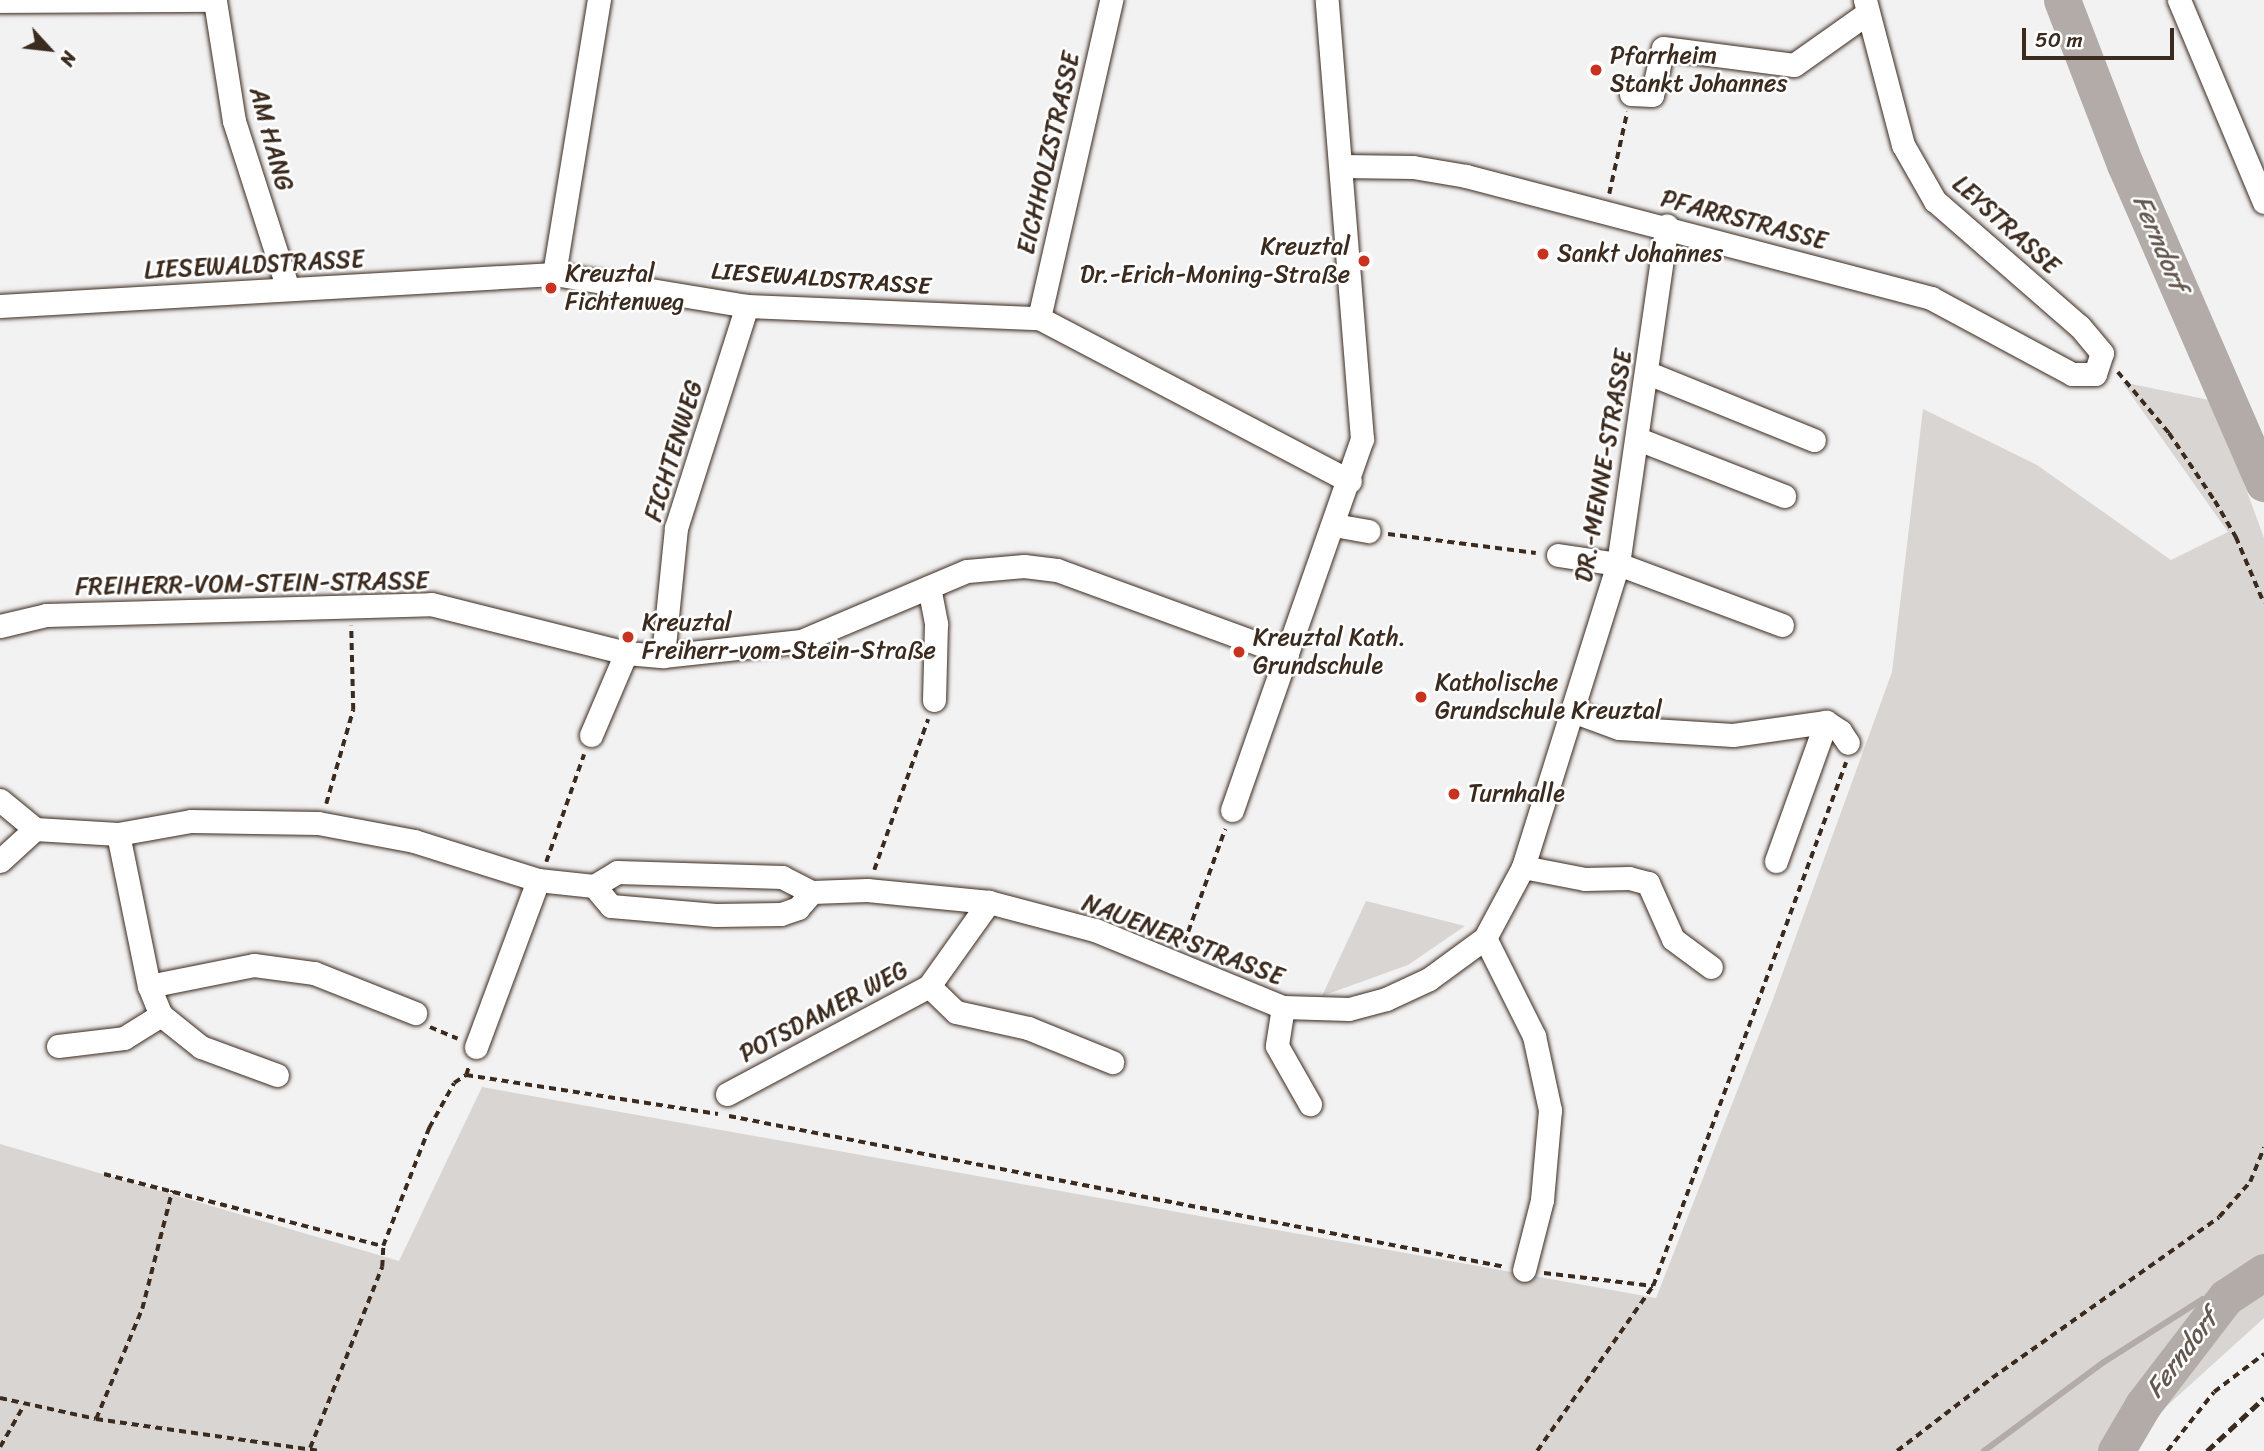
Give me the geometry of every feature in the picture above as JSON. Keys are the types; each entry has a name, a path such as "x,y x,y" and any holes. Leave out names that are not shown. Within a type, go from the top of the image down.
{"street":[{"path":"0,1 215,0"},
{"name":"AM HANG","path":"215,0 234,121 288,289"},
{"path":"554,274 599,0"},
{"name":"EICHHOLZSTRASSE","path":"1039,318 1111,0"},
{"path":"1232,810 1335,525 1362,439 1327,0"},
{"path":"2179,0 2264,202"},
{"path":"1631,94 1652,95 1663,48 1794,65 1865,7"},
{"name":"LEYSTRASSE","path":"1865,7 1903,145 1935,201 2079,326 2102,353"},
{"name":"PFARRSTRASSE","path":"1342,166 1440,171 1606,209 1931,298 2073,374 2095,374 2102,353"},
{"name":"DR.-MENNE-STRASSE","path":"1575,712 1618,564 1648,373 1667,226"},
{"name":"LIESEWALDSTRASSE","path":"0,306 554,274 747,306 1039,318 1350,481"},
{"name":"FICHTENWEG","path":"663,656 676,528 747,306"},
{"path":"1648,373 1814,440"},
{"path":"1638,439 1784,496"},
{"path":"1335,525 1368,531"},
{"path":"1558,555 1618,564 1782,625"},
{"name":"FREIHERR-VOM-STEIN-STRASSE","path":"0,626 46,615 351,603 431,604 469,611 626,653 663,656 801,641 967,571 995,567 1057,570 1287,654"},
{"path":"929,587 936,624 934,700"},
{"path":"591,735 626,653"},
{"path":"1575,712 1619,728 1733,736 1826,722 1840,730 1847,743"},
{"name":"NAUENER STRASSE","path":"35,829 118,834 191,821 318,823 414,841 538,880 594,886 617,872 782,877 812,892 867,890 989,902 1095,930 1177,961 1238,992 1283,1007 1349,1009 1386,999 1429,979 1485,938 1522,867 1575,712"},
{"path":"1776,861 1826,722"},
{"path":"0,800 35,829 0,861"},
{"path":"118,834 149,986 161,1014 201,1047 277,1075"},
{"path":"1522,867 1585,879 1629,877 1648,883 1673,939 1711,967"},
{"path":"476,1047 538,880"},
{"path":"594,886 611,906 716,915 781,914 798,908 812,892"},
{"name":"POTSDAMER WEG","path":"727,1094 929,986 989,902"},
{"path":"1485,938 1534,1036 1550,1110 1542,1200 1524,1270"},
{"path":"149,986 254,965 314,973 415,1013"},
{"path":"929,986 956,1012 1028,1028 1112,1062"},
{"path":"1283,1007 1277,1046 1310,1104"},
{"path":"58,1046 124,1038 161,1014"}],"path":[{"path":"1606,209 1631,94"},
{"path":"2102,353 2169,433 2215,501 2236,537 2264,603"},
{"path":"1368,531 1558,555"},
{"path":"318,823 353,709 351,603"},
{"path":"867,890 934,700"},
{"path":"538,880 591,735"},
{"path":"1537,1451 1653,1286 1841,777 1847,743"},
{"path":"1177,961 1232,810"},
{"path":"310,1448 382,1267 383,1246 429,1128 454,1083 466,1075 476,1047 424,1025 415,1013"},
{"path":"466,1075 697,1110 1524,1270 1653,1286"},
{"path":"1897,1451 1981,1385 2219,1217 2250,1182 2264,1149"},
{"path":"104,1174 383,1246"},
{"path":"96,1419 142,1309 172,1191"},
{"path":"2167,1451 2214,1392 2264,1354"},
{"path":"0,1398 96,1419 157,1424 257,1444 322,1451"},
{"path":"0,1447 24,1405"}],"shaded area":[{"path":"2122,382 2214,401 2264,538 2264,1318 2117,1451 0,1451 0,1144 399,1261 482,1087 1656,1298 1772,1002 1892,672 1923,409 2037,465 2171,560 2228,532"},
{"path":"1366,901 1465,926 1408,965 1322,996"}],"waterway":[{"name":"Ferndorf","path":"2062,0 2125,164 2264,483"},
{"name":"Ferndorf","path":"2116,1451 2143,1405 2226,1297 2264,1272"},
{"path":"1984,1451 2104,1362 2203,1299 2226,1297"}],"railway":[{"path":"2207,1451 2264,1398"}],"place":[{"name":"Pfarrheim Stankt Johannes","path":"1596,70"},
{"name":"Sankt Johannes","path":"1543,254"},
{"name":"Kreuztal Dr.-Erich-Moning-Straße","path":"1364,261"},
{"name":"Kreuztal Fichtenweg","path":"551,288"},
{"name":"Kreuztal Freiherr-vom-Stein-Straße","path":"628,637"},
{"name":"Kreuztal Kath. Grundschule","path":"1239,652"},
{"name":"Katholische Grundschule Kreuztal","path":"1421,697"},
{"name":"Turnhalle","path":"1454,794"}]}
